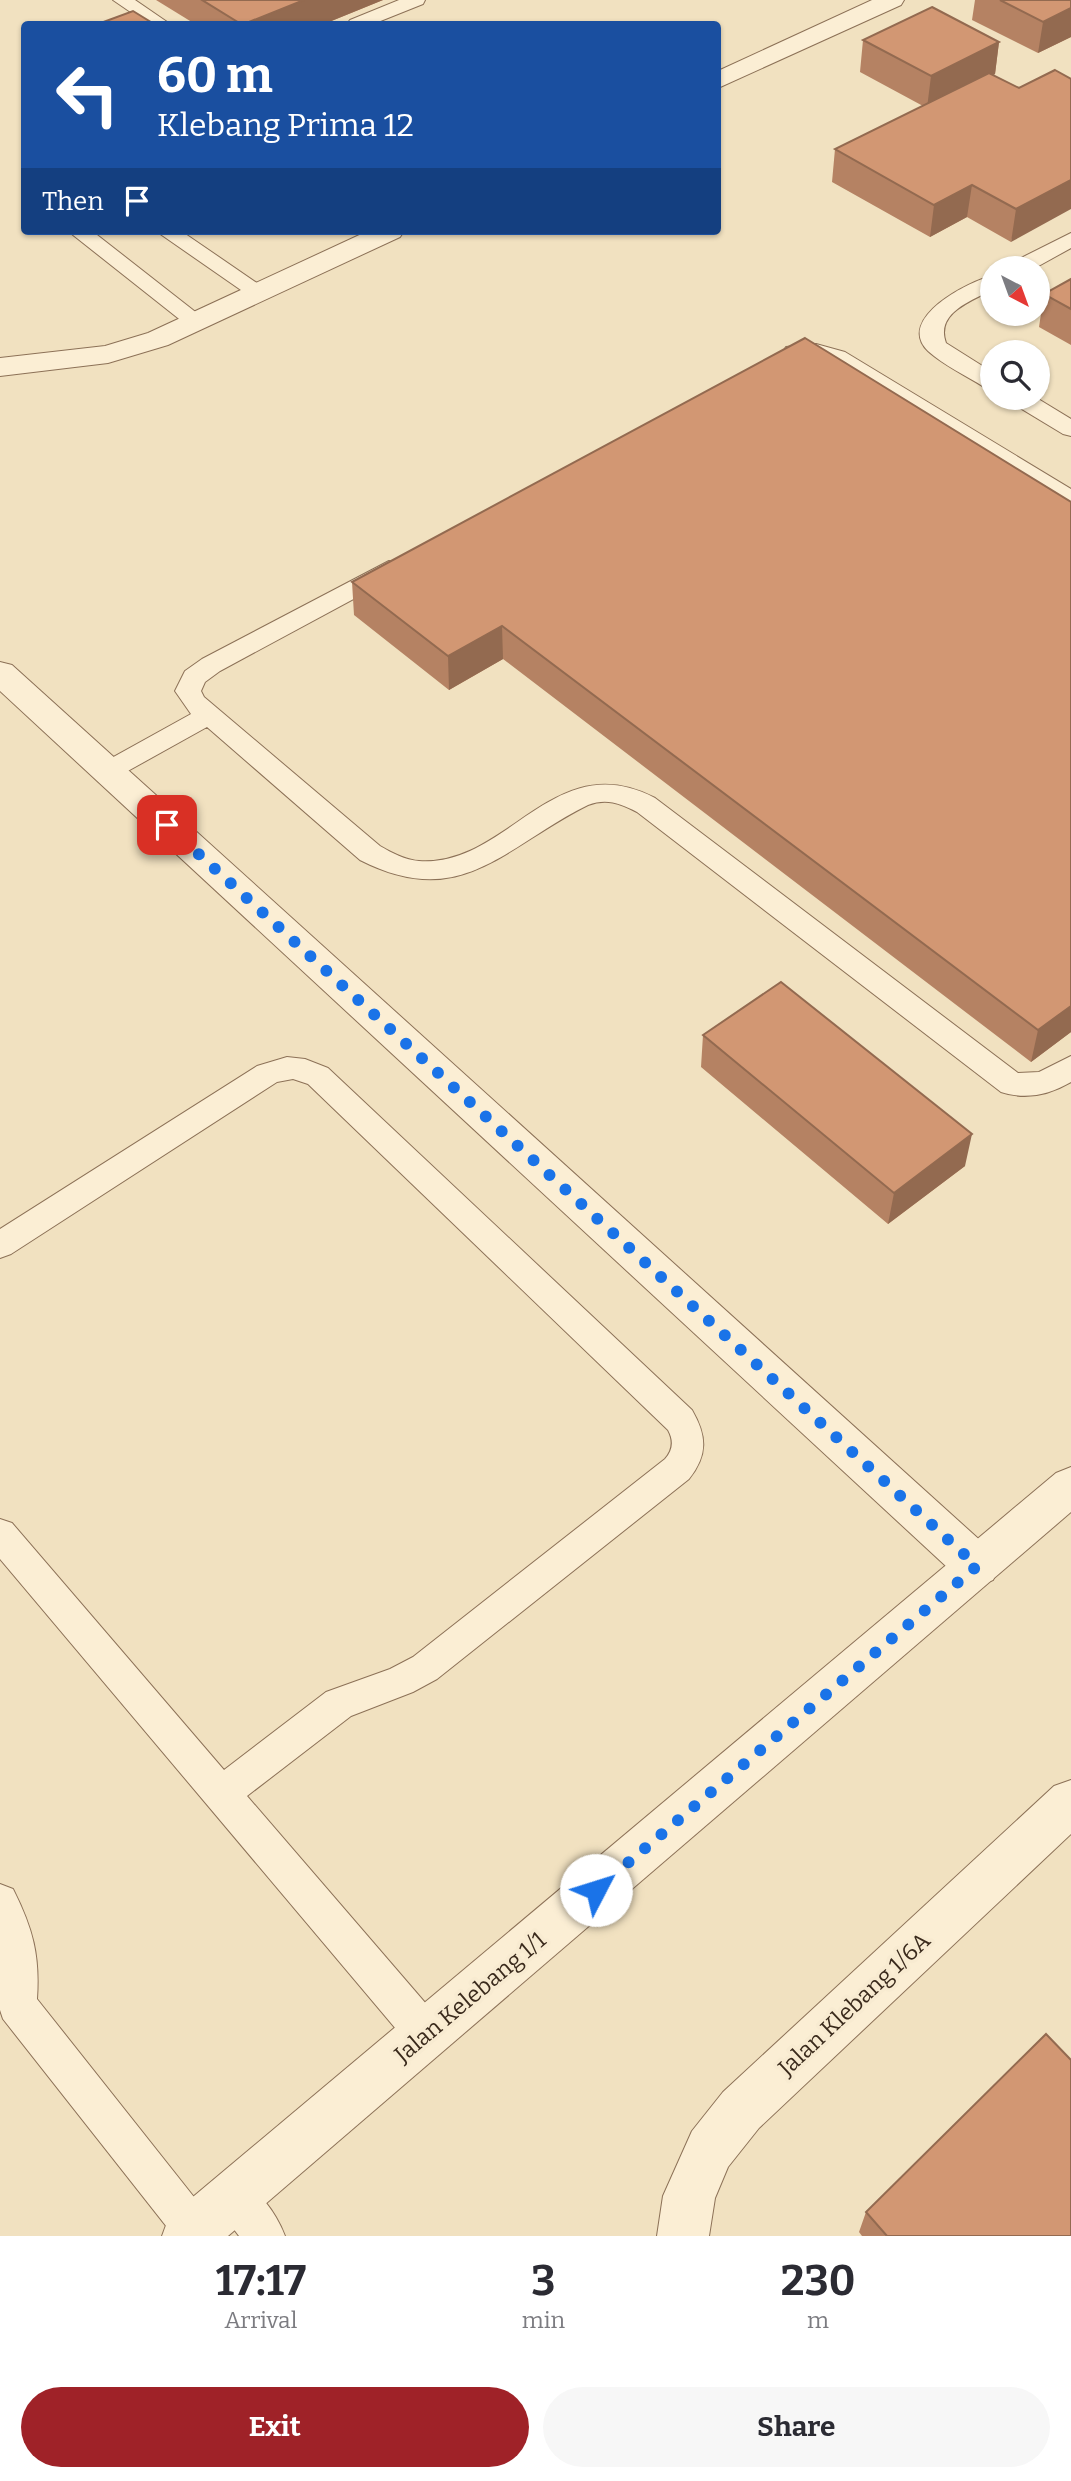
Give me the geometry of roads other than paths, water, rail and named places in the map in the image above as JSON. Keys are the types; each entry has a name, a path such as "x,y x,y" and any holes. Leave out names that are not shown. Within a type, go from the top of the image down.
{"street":[{"path":"721,79 892,0"},
{"path":"0,367 108,355 158,340 381,235"},
{"path":"0,673 977,1566"},
{"name":"Jalan Kelebang 1/1","path":"192,2233 1071,1486"},
{"name":"Jalan Klebang 1/6A","path":"682,2236 689,2196 710,2149 741,2110 1071,1802"}],"lane":[{"path":"122,0 155,21"},
{"path":"364,21 416,0"},
{"path":"84,235 196,321"},
{"path":"173,235 259,292"},
{"path":"1041,256 1071,239"},
{"path":"980,289 946,308 930,327 930,337 936,346 980,374"},
{"path":"775,360 794,352 816,351 837,357 1071,499"},
{"path":"1040,410 1071,429"},
{"path":"407,559 211,665 194,677 188,691 195,704 370,853 391,866 414,872 447,870 477,858 573,801 591,794 610,792 629,796 646,804 1011,1084 1032,1087 1052,1081 1071,1067"},
{"path":"108,771 209,715"},
{"path":"0,1245 267,1074 293,1067 307,1070 318,1076 670,1411 688,1432 690,1445 687,1458 677,1469 425,1668 401,1681 339,1704 222,1793"},
{"path":"0,1534 426,2034"},
{"path":"0,1902 15,1930 21,1956 9,2005 192,2233"},
{"path":"234,2197 265,2236"}]}
